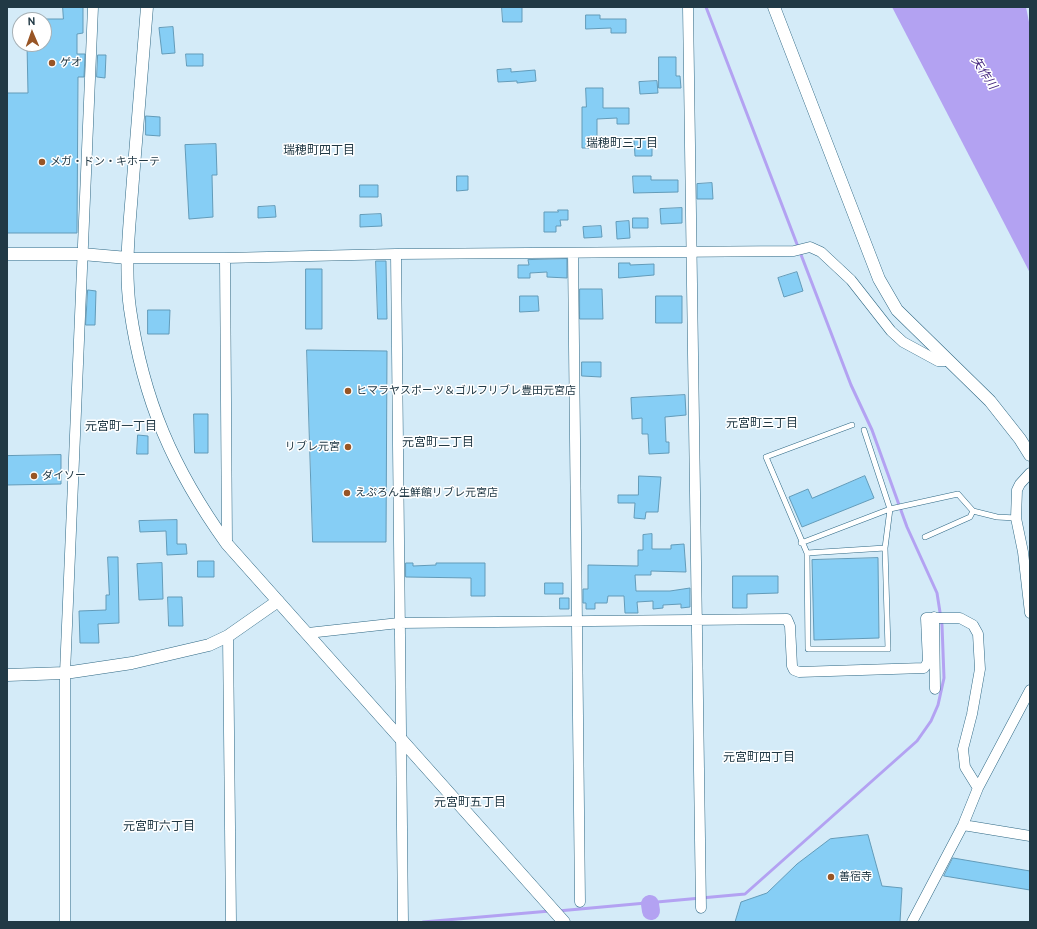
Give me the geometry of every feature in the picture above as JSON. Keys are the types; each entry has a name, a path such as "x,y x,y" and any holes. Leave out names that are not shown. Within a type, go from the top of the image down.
{"street":[{"path":"65,922 65,673 92,7"},
{"path":"147,7 128,258 131,314 142,371 152,406 176,462 201,507 227,544 562,920"},
{"path":"688,7 701,908"},
{"path":"774,7 879,279 897,310 990,401 1020,439 1030,455"},
{"path":"7,254 82,254 128,258 225,258 396,254 794,251 810,248 821,252 851,280 891,331 903,342 938,361 948,361"},
{"path":"574,252 580,902"},
{"path":"396,254 399,623 404,920"},
{"path":"225,258 227,544"},
{"path":"1030,473 1020,484 1017,490 1016,518 1023,552 1030,613"},
{"path":"7,675 65,673 132,663 209,646 228,636 278,601"},
{"path":"934,617 935,689"},
{"path":"308,634 399,623 787,619 790,626 792,666 794,670 799,672 924,668 928,662 926,618 960,618 973,625 978,634 980,669 972,714 963,749 965,767 978,788"},
{"path":"228,636 231,922"},
{"path":"912,922 963,825 978,788 1030,690"},
{"path":"963,825 1030,836"}],"lane":[{"path":"852,425 766,457 801,543 807,552 808,649 888,649 885,548 890,509 864,430"},
{"path":"801,543 890,509 958,494 973,510 997,516 1016,518"},
{"path":"925,537 970,517 973,510"},
{"path":"807,552 885,548"}],"water":[{"name":"矢作川","path":"892,7 1026,7 1030,27 1030,273"}],"building":[{"name":"メガ・ドン・キホーテ","path":"63,7 83,7 83,33 77,34 77,54 85,54 84,77 78,77 77,233 7,233 7,93 28,93 27,52 52,52 52,19 63,19"},
{"path":"502,7 522,7 522,22 503,22"},
{"path":"586,15 600,15 600,19 626,19 626,33 611,33 611,28 586,29"},
{"path":"173,27 175,53 162,54 159,28"},
{"path":"186,54 203,54 203,66 187,66"},
{"path":"98,55 106,55 105,78 97,77"},
{"path":"659,57 676,57 676,76 680,76 681,88 659,88"},
{"path":"511,69 511,72 535,70 536,81 517,83 517,81 498,82 497,70"},
{"path":"657,81 658,93 640,94 639,82"},
{"path":"586,88 603,88 603,108 629,108 629,124 617,124 617,118 597,119 597,148 582,148 582,107 586,107"},
{"path":"146,116 160,117 160,136 146,135"},
{"path":"652,138 652,156 635,156 634,139"},
{"path":"216,144 217,175 212,175 213,217 189,219 185,145"},
{"path":"457,176 468,176 468,190 457,191"},
{"path":"633,176 651,176 651,180 678,180 678,192 634,193"},
{"path":"712,183 713,199 697,199 697,184"},
{"path":"360,185 378,185 378,197 360,197"},
{"path":"275,206 276,217 258,218 258,207"},
{"path":"682,208 682,223 661,224 660,209"},
{"path":"558,210 568,210 568,220 560,220 561,226 556,226 556,232 544,232 544,212 558,212"},
{"path":"381,214 382,226 360,227 360,215"},
{"path":"633,218 648,218 648,228 633,228"},
{"path":"629,221 630,238 617,239 616,222"},
{"path":"601,226 602,237 584,238 583,227"},
{"path":"567,259 567,278 547,277 547,272 530,273 530,278 518,278 518,265 529,265 528,260"},
{"path":"376,261 386,261 387,319 378,319"},
{"path":"619,263 630,263 630,265 654,264 654,275 619,278"},
{"path":"306,269 322,269 322,329 306,329"},
{"path":"797,272 803,291 784,297 778,278"},
{"path":"580,289 602,289 603,319 580,319"},
{"path":"88,290 96,291 95,325 86,325"},
{"path":"520,296 538,296 539,311 520,312"},
{"path":"656,296 682,296 682,323 656,323"},
{"path":"148,310 170,310 169,334 148,334"},
{"name":"リブレ元宮","path":"307,350 387,351 386,542 313,542"},
{"path":"582,362 601,362 601,377 582,376"},
{"path":"685,395 686,415 665,417 666,442 669,442 669,453 649,454 648,434 642,434 642,418 632,419 631,398"},
{"path":"194,414 208,414 208,453 195,453"},
{"path":"138,435 148,436 148,454 137,454"},
{"name":"ダイソー","path":"61,455 61,484 7,485 7,456"},
{"path":"639,476 661,477 658,512 646,512 645,519 634,518 635,503 618,503 618,495 638,495"},
{"path":"865,476 874,498 802,527 789,497 808,489 812,498"},
{"path":"177,520 177,544 186,544 187,554 167,555 166,531 140,532 139,521"},
{"path":"652,534 652,549 671,549 671,545 684,544 686,572 651,571 651,575 635,575 636,591 670,591 690,588 690,607 681,608 681,604 663,605 663,608 653,609 653,601 637,602 638,613 625,613 624,596 608,596 607,603 595,603 595,609 586,609 586,603 583,603 583,589 588,589 588,565 638,566 638,550 643,550 643,535"},
{"path":"108,557 118,557 119,623 98,624 99,643 80,643 79,611 106,610 106,595 109,595"},
{"path":"878,558 879,638 814,640 812,560"},
{"path":"198,561 214,561 214,577 198,577"},
{"path":"162,563 163,599 139,600 137,564"},
{"path":"406,563 413,563 413,566 436,565 436,563 485,563 485,596 471,596 471,578 406,577"},
{"path":"733,576 778,576 778,593 747,594 747,608 733,608"},
{"path":"545,583 563,583 563,594 545,594"},
{"path":"168,597 182,597 183,626 169,626"},
{"path":"560,598 569,598 569,609 560,609"},
{"name":"善宿寺","path":"868,835 882,886 902,888 900,922 735,922 741,902 767,893 797,864 830,839"},
{"path":"953,858 1030,871 1030,890 944,876"}],"waterway":[{"path":"558,911 745,894 917,741 931,721 938,705 944,678 942,625 937,593 907,527 872,430 851,385 706,7"},
{"path":"650,904 651,911"},
{"path":"423,922 550,911"}],"place":[{"name":"ゲオ","path":"52,63"},
{"name":"メガ・ドン・キホーテ","path":"42,162"},
{"name":"ヒマラヤスポーツ＆ゴルフリブレ豊田元宮店","path":"348,391"},
{"name":"リブレ元宮","path":"348,447"},
{"name":"ダイソー","path":"34,476"},
{"name":"えぷろん生鮮館リブレ元宮店","path":"347,493"},
{"name":"善宿寺","path":"831,877"}],"district":[{"name":"瑞穂町三丁目","path":"622,143"},
{"name":"瑞穂町四丁目","path":"319,150"},
{"name":"元宮町三丁目","path":"762,423"},
{"name":"元宮町一丁目","path":"121,426"},
{"name":"元宮町二丁目","path":"438,442"},
{"name":"元宮町四丁目","path":"759,757"},
{"name":"元宮町五丁目","path":"470,802"},
{"name":"元宮町六丁目","path":"159,826"}]}
